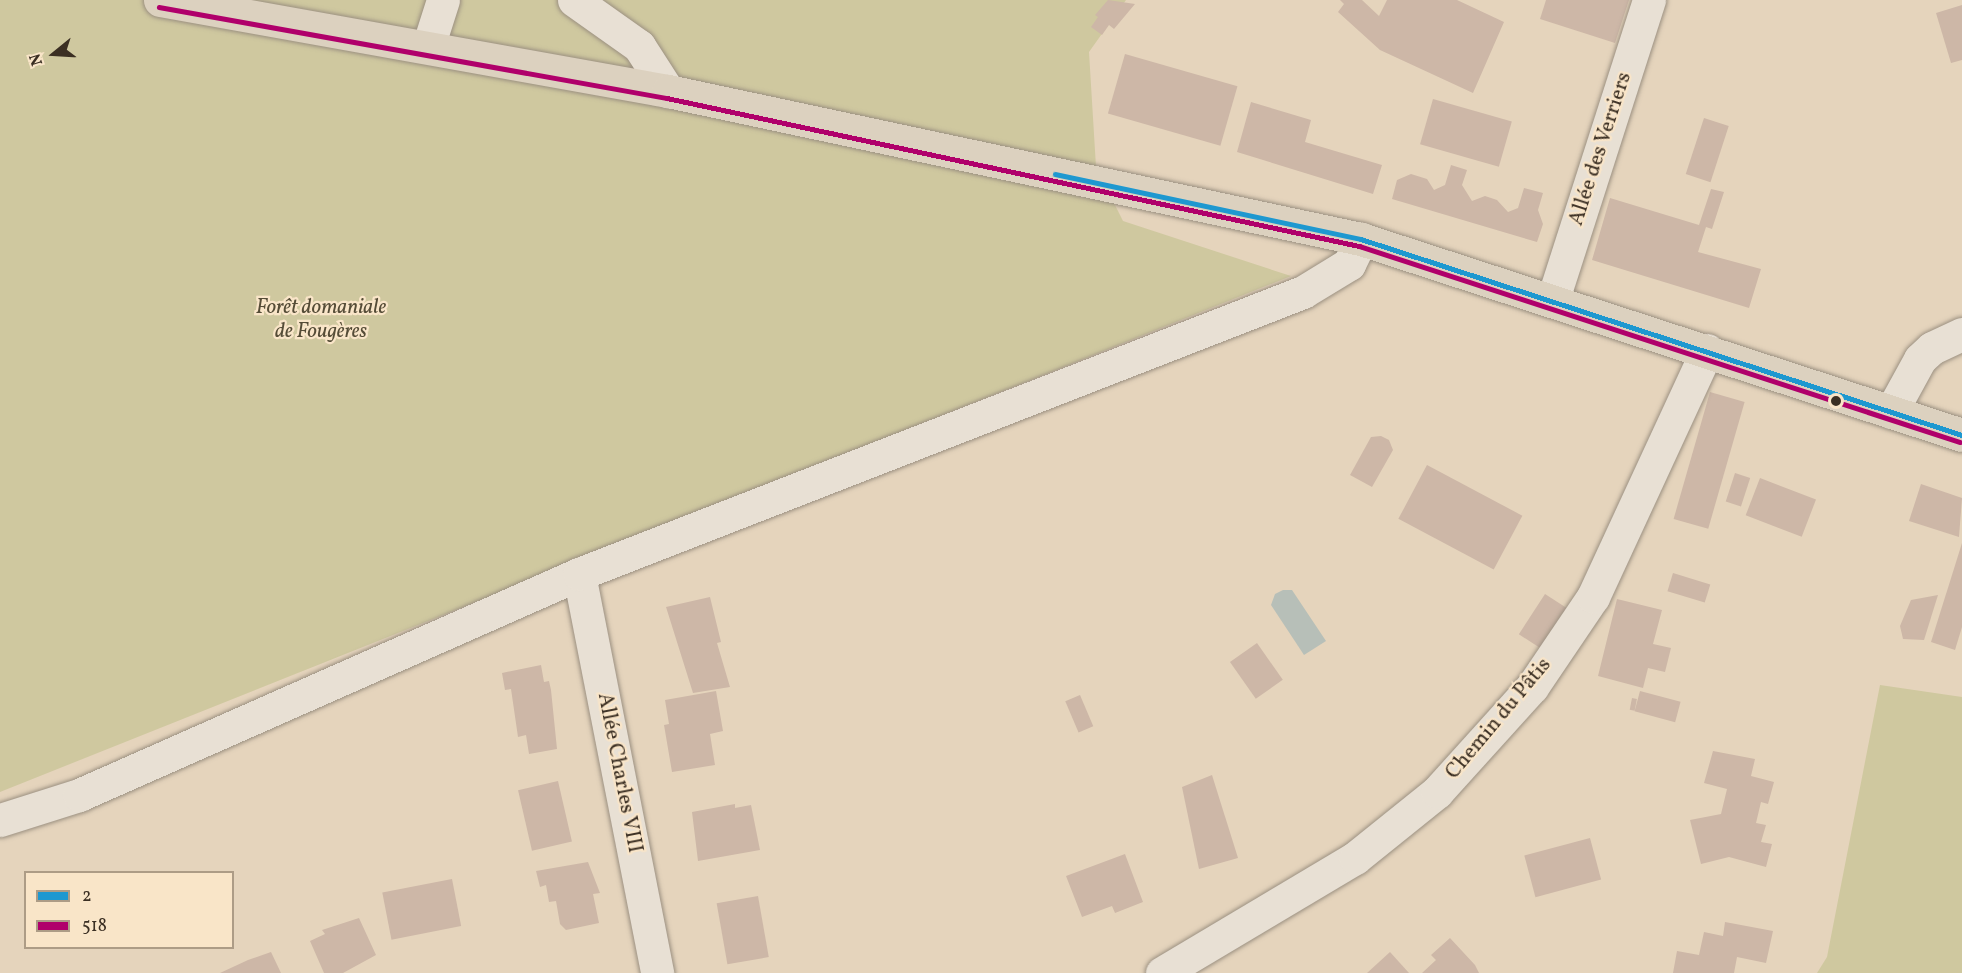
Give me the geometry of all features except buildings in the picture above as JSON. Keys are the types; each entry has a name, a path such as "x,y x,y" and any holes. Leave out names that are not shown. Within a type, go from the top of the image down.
{"main road":[{"path":"160,0 668,91 1361,239 1553,299 1962,435"}],"street":[{"path":"428,47 443,0"},
{"path":"574,0 639,46 668,91"},
{"name":"Allée des Verriers","path":"1553,299 1649,0"},
{"path":"0,820 79,795 579,574 1303,292 1349,264 1361,239"},
{"path":"1892,412 1920,359 1932,348 1962,334"},
{"name":"Chemin du Pâtis","path":"1162,973 1355,858 1437,792 1532,687 1593,597 1707,350"},
{"name":"Allée Charles VIII","path":"579,574 657,973"}],"green space":[{"name":"Forêt domaniale de Fougères","path":"0,0 1126,0 1089,52 1096,167 1123,221 1291,276 0,792"},
{"path":"1880,685 1962,697 1962,973 1817,973 1827,957"}],"shaded area":[{"path":"1283,590 1292,590 1326,641 1304,655 1271,605 1275,594"}],"transit line":[{"name":"518","path":"159,7 667,98 1359,246 1960,442"},
{"name":"2","path":"1055,174 1361,239 1962,435"}]}
